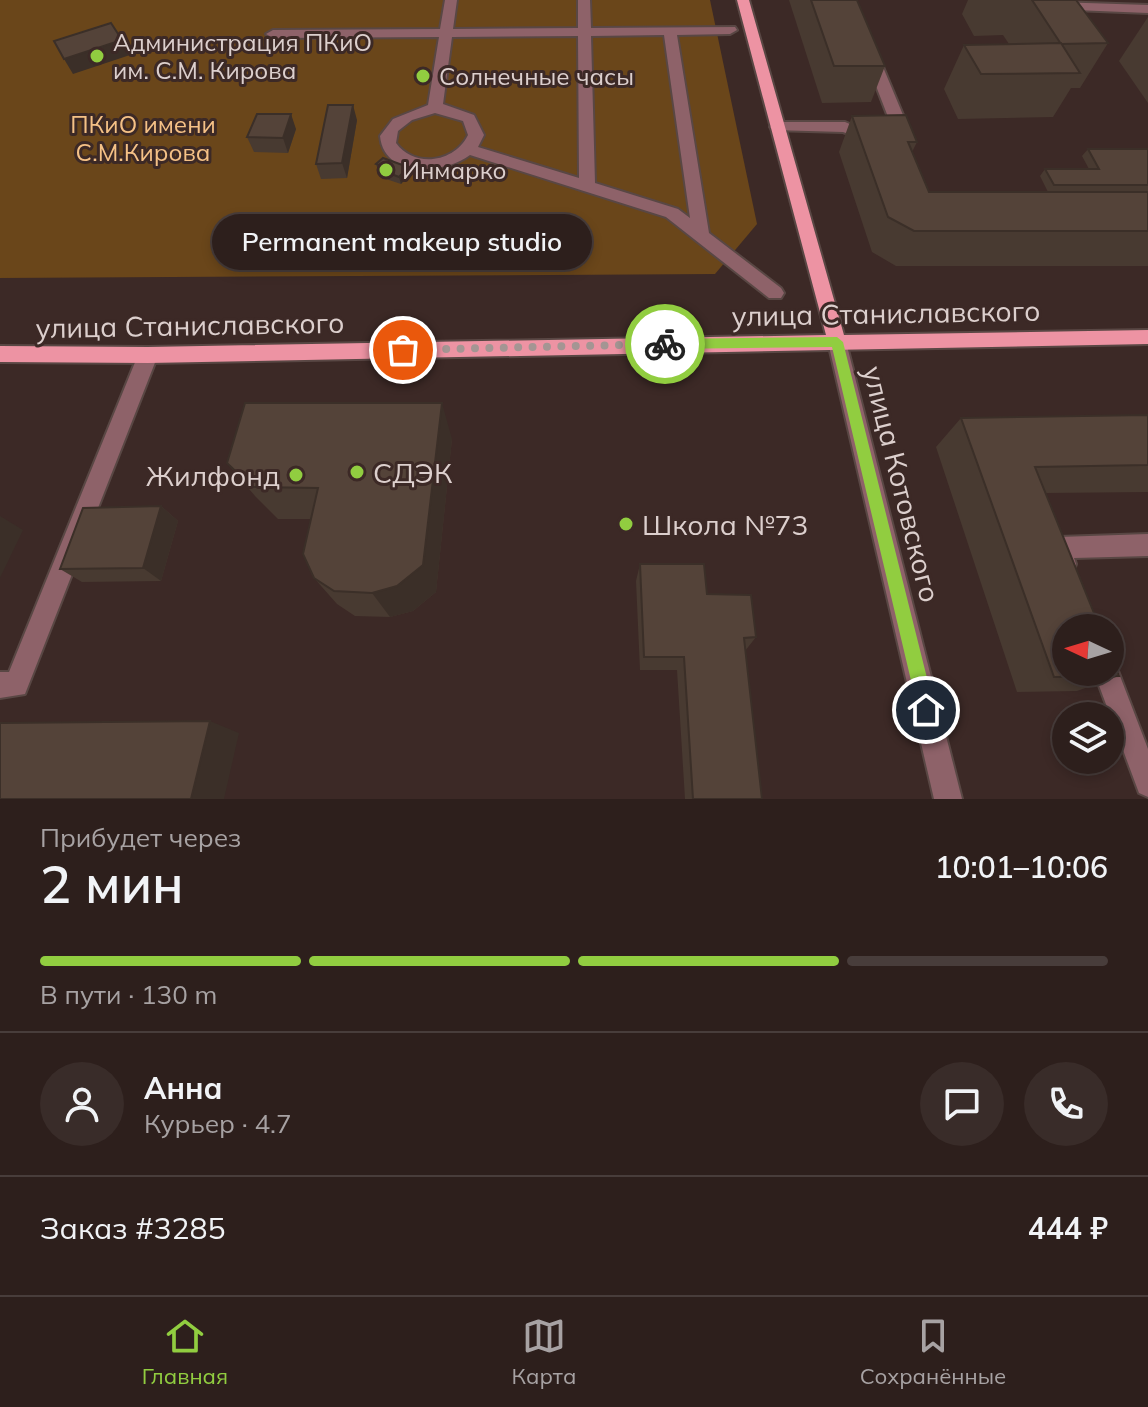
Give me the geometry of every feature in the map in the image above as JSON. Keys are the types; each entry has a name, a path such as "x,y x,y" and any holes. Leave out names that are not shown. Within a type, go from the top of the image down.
{"main road":[{"name":"улица Котовского","path":"743,0 837,342"},
{"name":"улица Станиславского","path":"0,354 148,355 1148,337"}],"street":[{"path":"435,108 451,0"},
{"path":"584,0 587,185"},
{"path":"1037,4 1148,9"},
{"path":"273,34 730,30"},
{"path":"670,31 701,235"},
{"path":"778,127 900,127 866,42"},
{"path":"435,108 448,109 469,118 476,135 468,149 438,164 408,161 397,155 390,147 388,137 392,128 409,114 435,108"},
{"path":"845,127 893,143"},
{"path":"468,149 672,213 775,293"},
{"name":"улица Котовского","path":"837,342 948,799"},
{"path":"0,685 16,685 148,355"},
{"path":"1074,588 1059,548 1148,545"},
{"path":"1111,686 1148,784"}],"green space":[{"name":"ПКиО имени С.М.Кирова","path":"0,0 710,0 757,224 715,274 0,278"}],"building":[{"path":"811,0 857,0 885,66 834,66"},
{"path":"1032,0 1076,0 1108,43 1061,44"},
{"path":"111,23 122,40 64,59 54,41"},
{"path":"1061,43 1080,73 981,74 964,45"},
{"path":"328,105 353,105 342,163 316,164"},
{"path":"257,114 291,114 283,138 247,137"},
{"path":"906,115 917,142 908,142 929,192 1148,192 1148,231 914,231 888,217 852,116"},
{"path":"1088,149 1148,149 1148,185 1054,185 1045,169 1099,169"},
{"path":"383,158 408,167 399,177 381,170 384,167 376,164"},
{"path":"245,403 442,403 423,565 397,586 372,593 334,591 314,578 303,554 318,488 252,487 227,463"},
{"path":"1148,415 1148,465 1035,467 1094,614 1052,614 1052,671 961,418"},
{"path":"161,506 143,568 60,569 83,508"},
{"name":"Школа №73","path":"640,564 704,564 707,594 751,595 756,637 744,638 762,799 693,799 684,657 644,657"},
{"path":"210,721 191,799 0,799 0,723"}],"way so far":[{"path":"403,350 665,344"}],"place":[{"name":"Администрация ПКиО им. С.М. Кирова","path":"97,56"},
{"name":"Солнечные часы","path":"423,76"},
{"name":"Инмарко","path":"386,170"},
{"name":"Permanent makeup studio","path":"403,350"},
{"name":"СДЭК","path":"357,472"},
{"name":"Жилфонд","path":"296,475"},
{"name":"Школа №73","path":"626,524"}],"route":[{"path":"665,344 837,342 926,710"}]}
